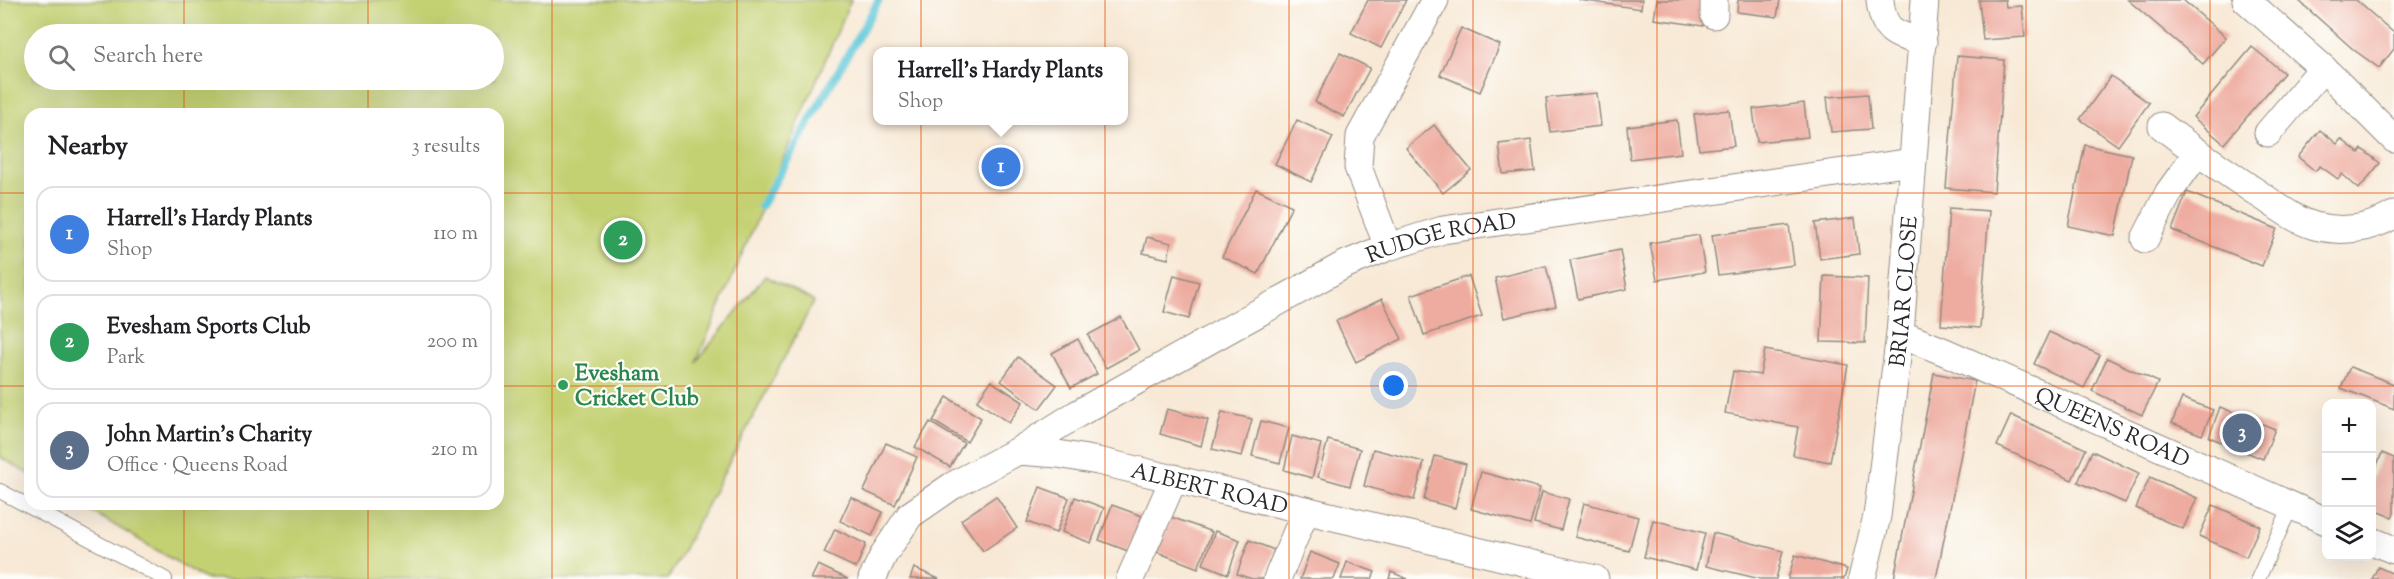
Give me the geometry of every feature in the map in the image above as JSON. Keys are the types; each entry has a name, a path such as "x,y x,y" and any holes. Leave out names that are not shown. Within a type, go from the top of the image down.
{"street":[{"path":"1388,247 1358,167 1360,136 1435,0"},
{"path":"1880,0 1881,18 1897,35 1923,42"},
{"name":"BRIAR CLOSE","path":"1862,579 1877,516 1900,334 1925,0"},
{"path":"2246,0 2323,68 2394,139"},
{"path":"2268,133 2323,68"},
{"path":"2162,126 2197,153 2293,216 2313,226 2334,230 2360,228 2394,215"},
{"path":"2145,239 2169,192 2197,153"},
{"name":"RUDGE ROAD","path":"1018,451 1077,414 1344,266 1388,247 1443,230 1912,162"},
{"name":"QUEENS ROAD","path":"1900,334 2322,519"},
{"path":"872,579 910,515 952,486 1018,451"},
{"name":"ALBERT ROAD","path":"1018,451 1058,454 1174,478 1306,510 1537,572 1595,579"},
{"path":"1130,579 1174,478"},
{"path":"1277,579 1306,510"},
{"path":"2376,543 2394,550"}],"lane":[{"path":"0,491 24,504"},
{"path":"2258,579 2291,506"},
{"path":"36,510 165,579"}],"green space":[{"path":"0,0 851,0 696,362 765,276 814,301 668,579 205,579 89,510 504,510 504,108 24,108 24,471 0,457"}],"building":[{"path":"1368,0 1406,0 1381,48 1351,33"},
{"path":"1579,0 1642,0 1641,9"},
{"path":"1657,0 1707,0 1703,26 1654,19"},
{"path":"1738,0 1780,0 1777,17 1737,12"},
{"path":"1979,0 2005,0 2006,7 2022,6 2025,37 1983,40"},
{"path":"2128,0 2183,0 2226,37 2203,64"},
{"path":"2298,0 2356,0 2394,33 2394,49 2379,68 2354,50"},
{"path":"1461,28 1500,45 1480,92 1440,75"},
{"path":"2252,47 2284,73 2224,144 2193,117"},
{"path":"1340,53 1370,68 1344,117 1315,102"},
{"path":"1957,56 2004,60 1994,192 1946,188"},
{"path":"2111,76 2149,103 2118,146 2080,119"},
{"path":"1597,93 1601,126 1550,132 1546,98"},
{"path":"1868,94 1871,129 1831,132 1827,97"},
{"path":"1804,103 1808,137 1757,142 1753,109"},
{"path":"1729,110 1734,146 1699,150 1694,114"},
{"path":"1297,120 1333,137 1311,182 1275,164"},
{"path":"1677,120 1681,153 1630,159 1627,126"},
{"path":"1434,125 1471,170 1443,193 1406,148"},
{"path":"2320,130 2337,144 2341,139 2359,153 2362,149 2380,163 2359,189 2342,174 2338,179 2320,166 2315,171 2298,157"},
{"path":"1531,140 1535,171 1503,174 1499,144"},
{"path":"2085,145 2132,155 2115,236 2068,226"},
{"path":"1256,189 1292,206 1258,274 1222,257"},
{"path":"2187,192 2277,229 2262,266 2172,230"},
{"path":"1949,208 1989,211 1980,328 1941,325"},
{"path":"1855,218 1859,254 1820,259 1815,223"},
{"path":"1789,225 1794,265 1718,275 1712,235"},
{"path":"1699,235 1705,272 1657,280 1650,243"},
{"path":"1147,237 1171,243 1168,259 1143,253"},
{"path":"1620,250 1627,289 1578,299 1570,260"},
{"path":"1546,266 1556,306 1504,318 1495,278"},
{"path":"1174,275 1199,282 1189,319 1164,312"},
{"path":"1469,276 1482,316 1424,335 1411,295"},
{"path":"1824,276 1868,278 1865,343 1821,342"},
{"path":"1382,299 1402,339 1356,362 1336,321"},
{"path":"1121,317 1139,350 1106,368 1088,335"},
{"path":"2049,332 2100,355 2084,388 2034,364"},
{"path":"1078,339 1097,374 1071,388 1052,353"},
{"path":"1765,350 1848,365 1830,462 1793,455 1798,427 1725,413 1733,371 1760,375"},
{"path":"1018,357 1057,385 1039,409 1001,381"},
{"path":"2107,358 2158,382 2142,415 2092,391"},
{"path":"2350,367 2394,384 2394,409 2376,402 2376,399 2369,399 2341,388"},
{"path":"1934,373 1975,381 1960,459 1936,579 1894,579"},
{"path":"991,381 1023,402 1009,423 977,401"},
{"path":"947,397 981,418 967,442 933,421"},
{"path":"2182,398 2213,410 2202,435 2172,423"},
{"path":"2220,407 2275,429 2263,459 2209,437"},
{"path":"1167,409 1208,420 1201,446 1160,434"},
{"path":"1222,412 1252,419 1242,456 1212,449"},
{"path":"2011,415 2086,449 2072,480 1997,446"},
{"path":"1261,421 1289,428 1280,463 1252,456"},
{"path":"930,422 964,443 950,467 915,447"},
{"path":"1292,436 1321,444 1312,478 1284,470"},
{"path":"1328,440 1360,449 1350,486 1318,477"},
{"path":"886,443 917,457 895,505 864,491"},
{"path":"1373,449 1424,462 1414,500 1364,486"},
{"path":"2092,451 2139,473 2125,503 2078,482"},
{"path":"2382,453 2394,458 2394,513 2392,517 2376,511 2376,467"},
{"path":"1435,456 1466,464 1455,508 1424,500"},
{"path":"1481,472 1540,488 1530,525 1471,509"},
{"path":"2150,477 2197,498 2183,529 2136,508"},
{"path":"1040,487 1069,498 1056,533 1027,522"},
{"path":"1542,492 1569,499 1561,530 1534,523"},
{"path":"996,496 1017,528 983,551 961,520"},
{"path":"851,497 883,512 872,536 840,521"},
{"path":"1075,497 1104,508 1091,543 1062,532"},
{"path":"1584,503 1638,517 1629,551 1575,537"},
{"path":"1112,505 1142,516 1128,551 1099,540"},
{"path":"2213,505 2260,526 2246,557 2199,536"},
{"path":"1171,517 1212,532 1198,568 1157,552"},
{"path":"1653,520 1705,533 1696,570 1644,557"},
{"path":"835,529 866,544 856,568 824,553"},
{"path":"1215,531 1240,540 1228,574 1203,564"},
{"path":"1713,533 1783,551 1776,579 1760,579 1706,566"},
{"path":"1249,540 1274,550 1264,579 1252,579 1237,574"},
{"path":"1310,552 1340,564 1334,579 1300,579"},
{"path":"1795,555 1847,569 1844,579 1788,579"},
{"path":"1347,562 1375,572 1372,579 1341,579"},
{"path":"818,565 848,579 811,579"},
{"path":"2378,567 2394,574 2394,579 2372,579"},
{"path":"914,568 939,579 910,579"},
{"path":"1391,572 1408,579 1389,579"}],"waterway":[{"path":"761,206 879,0"}],"place":[{"name":"Harrell's Hardy Plants","path":"1001,167"},
{"name":"Evesham Sports Club","path":"623,240"},
{"name":"Evesham Cricket Club","path":"563,385"},
{"name":"John Martin's Charity","path":"2242,433"}]}
